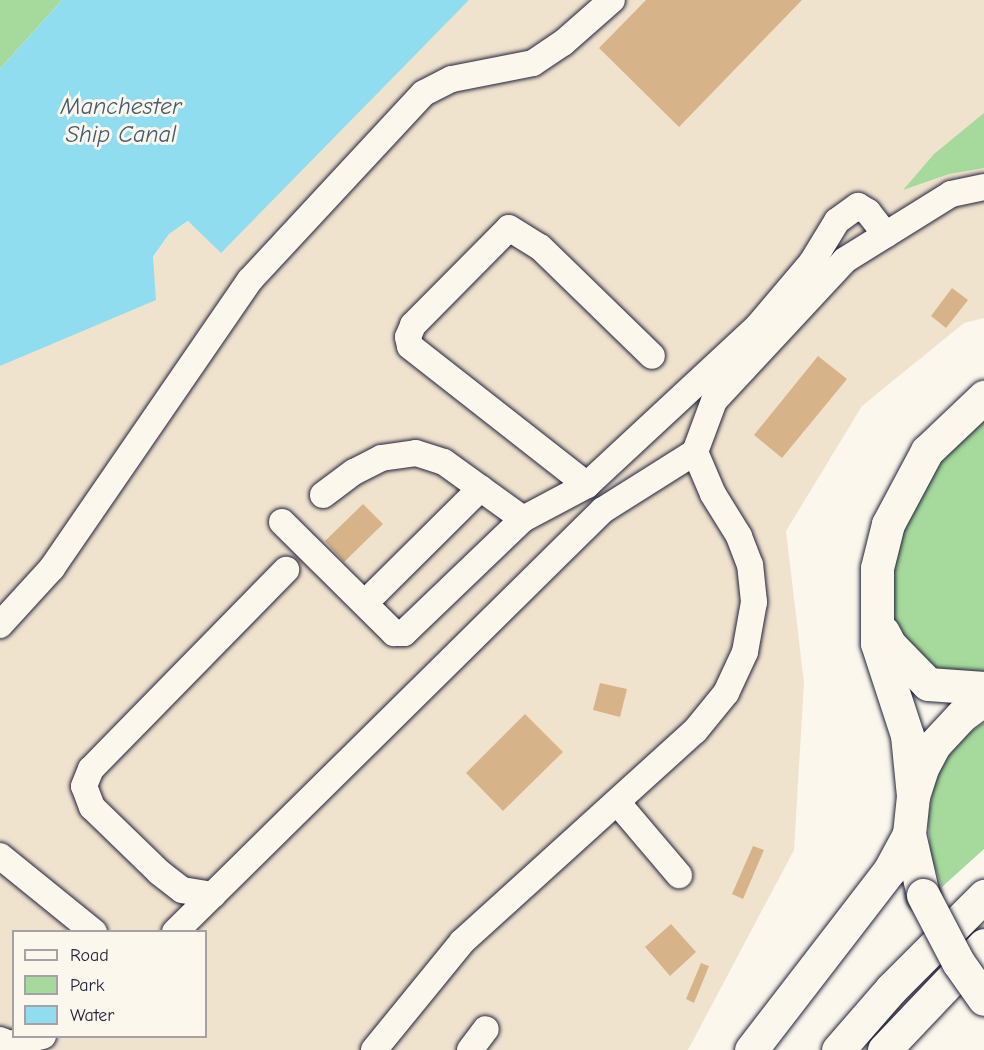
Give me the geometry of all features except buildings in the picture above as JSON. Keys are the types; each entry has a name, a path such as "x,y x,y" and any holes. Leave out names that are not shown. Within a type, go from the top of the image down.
{"main road":[{"path":"984,397 967,409 927,451 909,481 888,524 877,568 874,615 877,644 907,735 913,796 909,834 923,895 958,962 984,999"},
{"path":"874,615 890,645 928,684 984,688"},
{"path":"913,796 934,744 961,716 984,699"},
{"path":"751,1050 889,871 909,834"},
{"path":"838,1050 891,989 984,896"},
{"path":"884,1050 984,945"}],"street":[{"path":"0,625 52,568 250,280 424,93 452,79 533,63 563,43 612,0"},
{"path":"177,930 603,510 695,452 714,401 845,260 951,194 984,187"},
{"path":"282,522 394,633 404,633 523,519 587,485 758,326 812,262 837,221 858,206 868,212 886,235"},
{"path":"587,485 410,346 408,337 413,326 509,228 540,247 652,356"},
{"path":"374,1050 462,942 695,731 726,693 741,663 754,602 750,565 739,536 713,494 695,452"},
{"path":"323,495 354,472 381,458 416,453 444,462 523,519"},
{"path":"365,603 481,488"},
{"path":"213,895 182,890 159,872 92,807 84,786 91,769 286,570"},
{"path":"617,802 679,875"},
{"path":"0,856 92,930"},
{"path":"470,1050 486,1029"},
{"path":"0,1040 9,1044 34,1038"}],"shaded area":[{"path":"468,0 984,0 984,318 964,323 862,406 786,531 804,683 794,850 688,1050 0,1050 0,366 45,346 153,258 169,234 189,221 221,252"}],"green space":[{"path":"0,0 62,0 0,69"},
{"path":"984,113 984,168 949,174 903,190 934,154"},
{"path":"984,419 984,671 930,670 897,640 887,603 900,535 935,466"},
{"path":"984,723 984,849 942,887 930,854 928,820 933,789 943,762 969,733"}],"water":[{"name":"Manchester Ship Canal","path":"62,0 469,0 221,253 188,221 169,234 153,257 156,300 0,366 0,69"}]}
